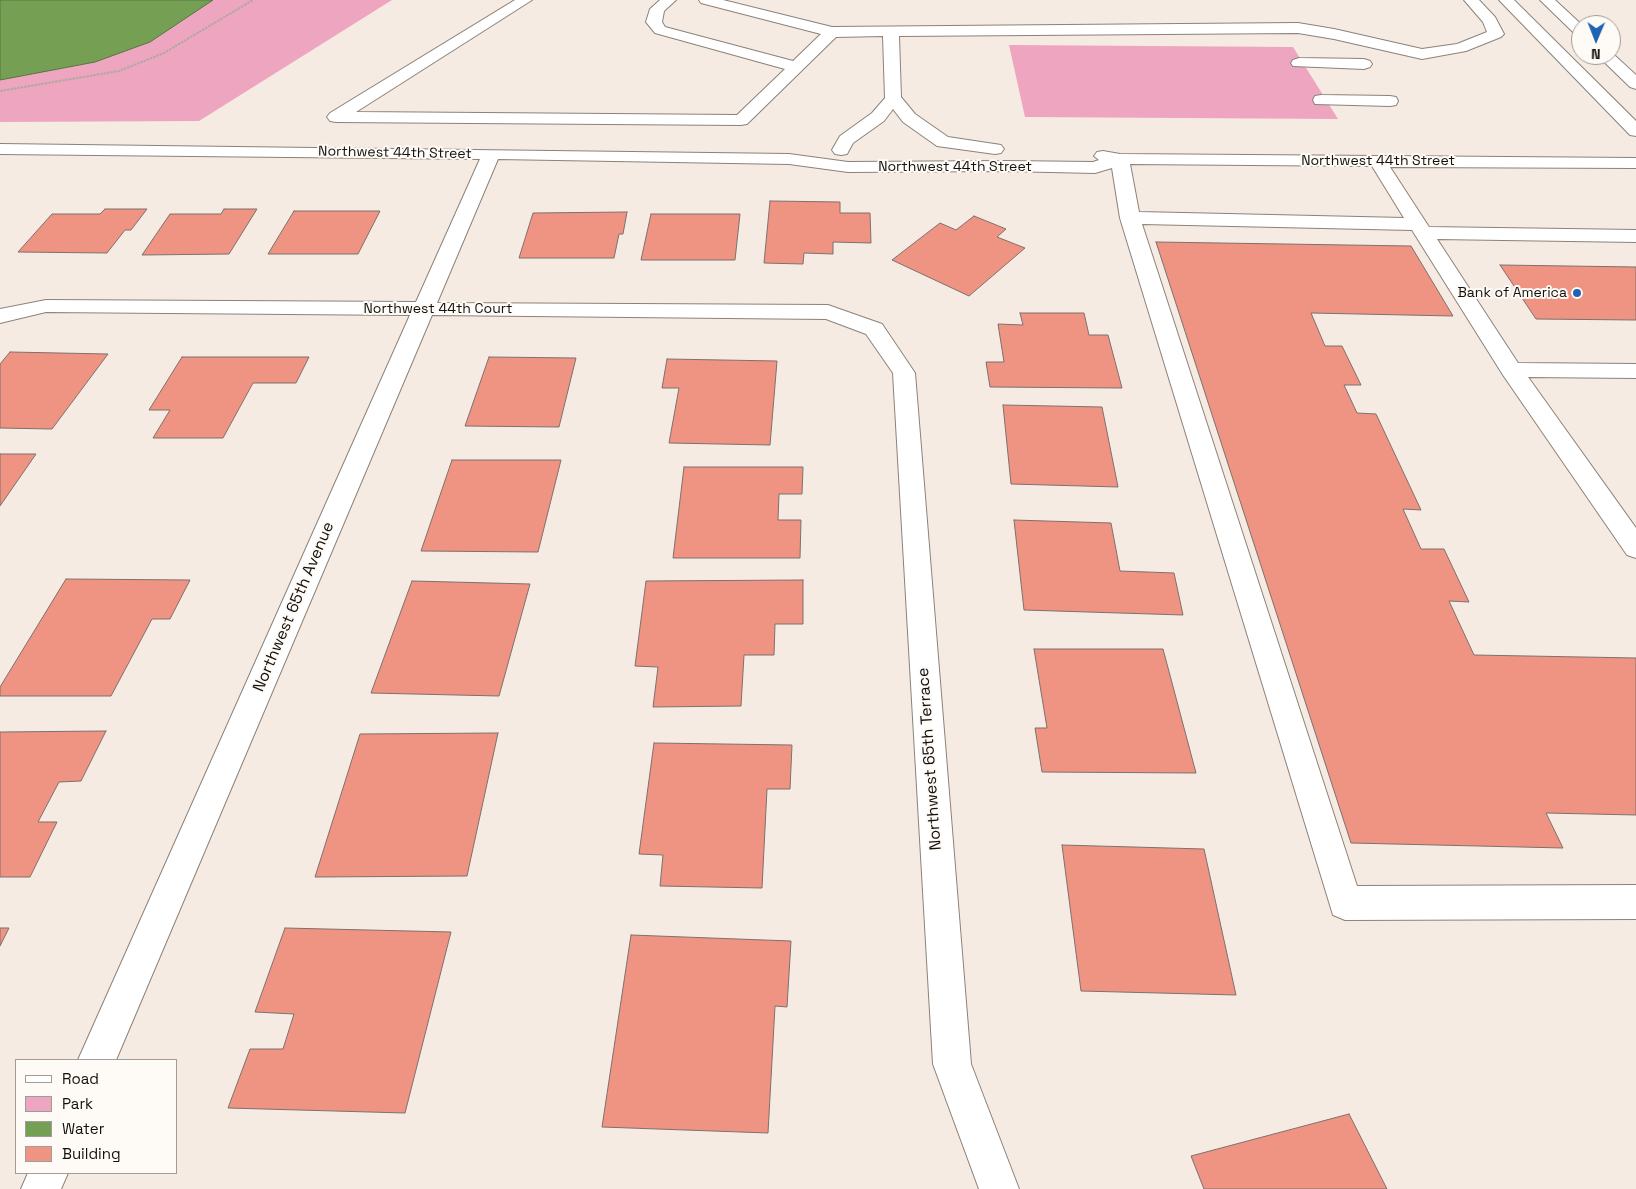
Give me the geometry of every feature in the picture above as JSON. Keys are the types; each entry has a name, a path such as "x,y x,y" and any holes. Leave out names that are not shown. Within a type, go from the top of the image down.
{"street":[{"path":"524,0 336,117 741,120 832,32"},
{"path":"669,0 657,9 654,22 660,30 796,67"},
{"path":"706,0 832,32 1298,28 1334,34 1422,54 1460,48 1496,34 1490,20 1472,0"},
{"path":"1506,0 1636,131"},
{"path":"1546,0 1571,23"},
{"path":"891,32 893,98 909,118 943,142 995,149"},
{"path":"1299,63 1364,64"},
{"path":"1616,65 1636,84"},
{"path":"840,150 846,140 878,117 893,98"},
{"path":"1321,100 1390,101"},
{"name":"Northwest 44th Street","path":"0,149 789,159 848,167 1005,166 1095,168 1120,159"},
{"name":"Northwest 44th Street","path":"789,159 840,150 995,149 1085,152 1120,159 1636,163"},
{"name":"Northwest 65th Avenue","path":"97,1059 491,154"},
{"path":"1120,159 1130,218 1345,903 1636,902"},
{"path":"1378,162 1511,370 1636,548"},
{"path":"1130,218 1636,236"},
{"name":"Northwest 44th Court","path":"0,316 46,306 828,312 874,329"},
{"name":"Northwest 65th Terrace","path":"874,329 904,373 952,1064 999,1189"},
{"path":"1511,370 1636,371"},
{"path":"41,1189 48,1174"}],"path":[{"path":"0,91 118,71 164,53 253,0"}],"green space":[{"path":"0,0 392,0 199,121 0,122"},
{"path":"1009,45 1293,47 1338,119 1025,117"}],"water":[{"path":"0,0 213,0 150,42 95,62 0,80"}],"building":[{"path":"770,201 840,202 840,213 870,213 871,243 833,242 833,254 804,253 803,264 764,263"},
{"path":"105,209 147,209 131,230 125,230 107,253 18,252 52,214 100,214"},
{"path":"224,209 257,209 229,254 142,255 170,214 221,214"},
{"path":"294,211 380,211 358,254 268,254"},
{"path":"627,212 623,234 619,234 614,258 519,258 533,213"},
{"path":"651,214 740,214 735,260 641,260"},
{"path":"974,216 1006,229 997,237 1025,248 969,296 892,260 940,223 956,230"},
{"path":"1156,242 1411,246 1453,316 1311,313 1325,346 1342,346 1361,385 1344,385 1357,413 1376,414 1421,510 1403,509 1421,549 1444,549 1469,602 1449,601 1474,655 1636,658 1636,815 1546,813 1563,848 1351,843"},
{"name":"Bank of America","path":"1500,265 1636,267 1636,320 1536,319"},
{"path":"1020,313 1084,313 1089,335 1108,335 1122,388 990,387 986,362 1004,362 998,324 1023,325"},
{"path":"10,352 108,354 52,429 0,428 0,364"},
{"path":"182,357 309,357 296,383 253,383 223,438 153,438 170,410 149,410"},
{"path":"489,357 576,358 559,427 465,426"},
{"path":"667,359 777,361 770,445 669,443 679,388 662,388"},
{"path":"1003,405 1102,407 1118,487 1011,484"},
{"path":"0,454 36,454 0,506"},
{"path":"452,460 561,460 538,552 421,551"},
{"path":"684,467 803,467 802,494 779,494 778,520 801,520 800,558 673,558"},
{"path":"1014,520 1111,523 1120,571 1174,573 1183,615 1024,610"},
{"path":"66,579 190,580 170,619 152,619 111,696 0,696 0,687"},
{"path":"803,580 803,624 775,624 774,655 744,655 741,706 653,707 658,667 635,666 646,581"},
{"path":"412,581 530,584 499,696 371,693"},
{"path":"1034,649 1163,649 1196,773 1042,772 1035,728 1047,728"},
{"path":"106,731 81,781 59,782 38,822 57,822 30,877 0,877 0,732"},
{"path":"498,733 467,876 315,877 360,734"},
{"path":"654,743 792,745 790,789 767,789 762,888 660,886 663,855 639,854"},
{"path":"1062,845 1204,849 1236,995 1081,991"},
{"path":"0,928 9,928 0,946"},
{"path":"285,928 451,932 405,1113 228,1108 250,1049 283,1049 294,1014 255,1012"},
{"path":"631,935 791,941 787,1007 775,1006 768,1133 602,1127"},
{"path":"1349,1114 1387,1189 1204,1189 1191,1156"}],"place":[{"name":"Bank of America","path":"1577,293"}]}
